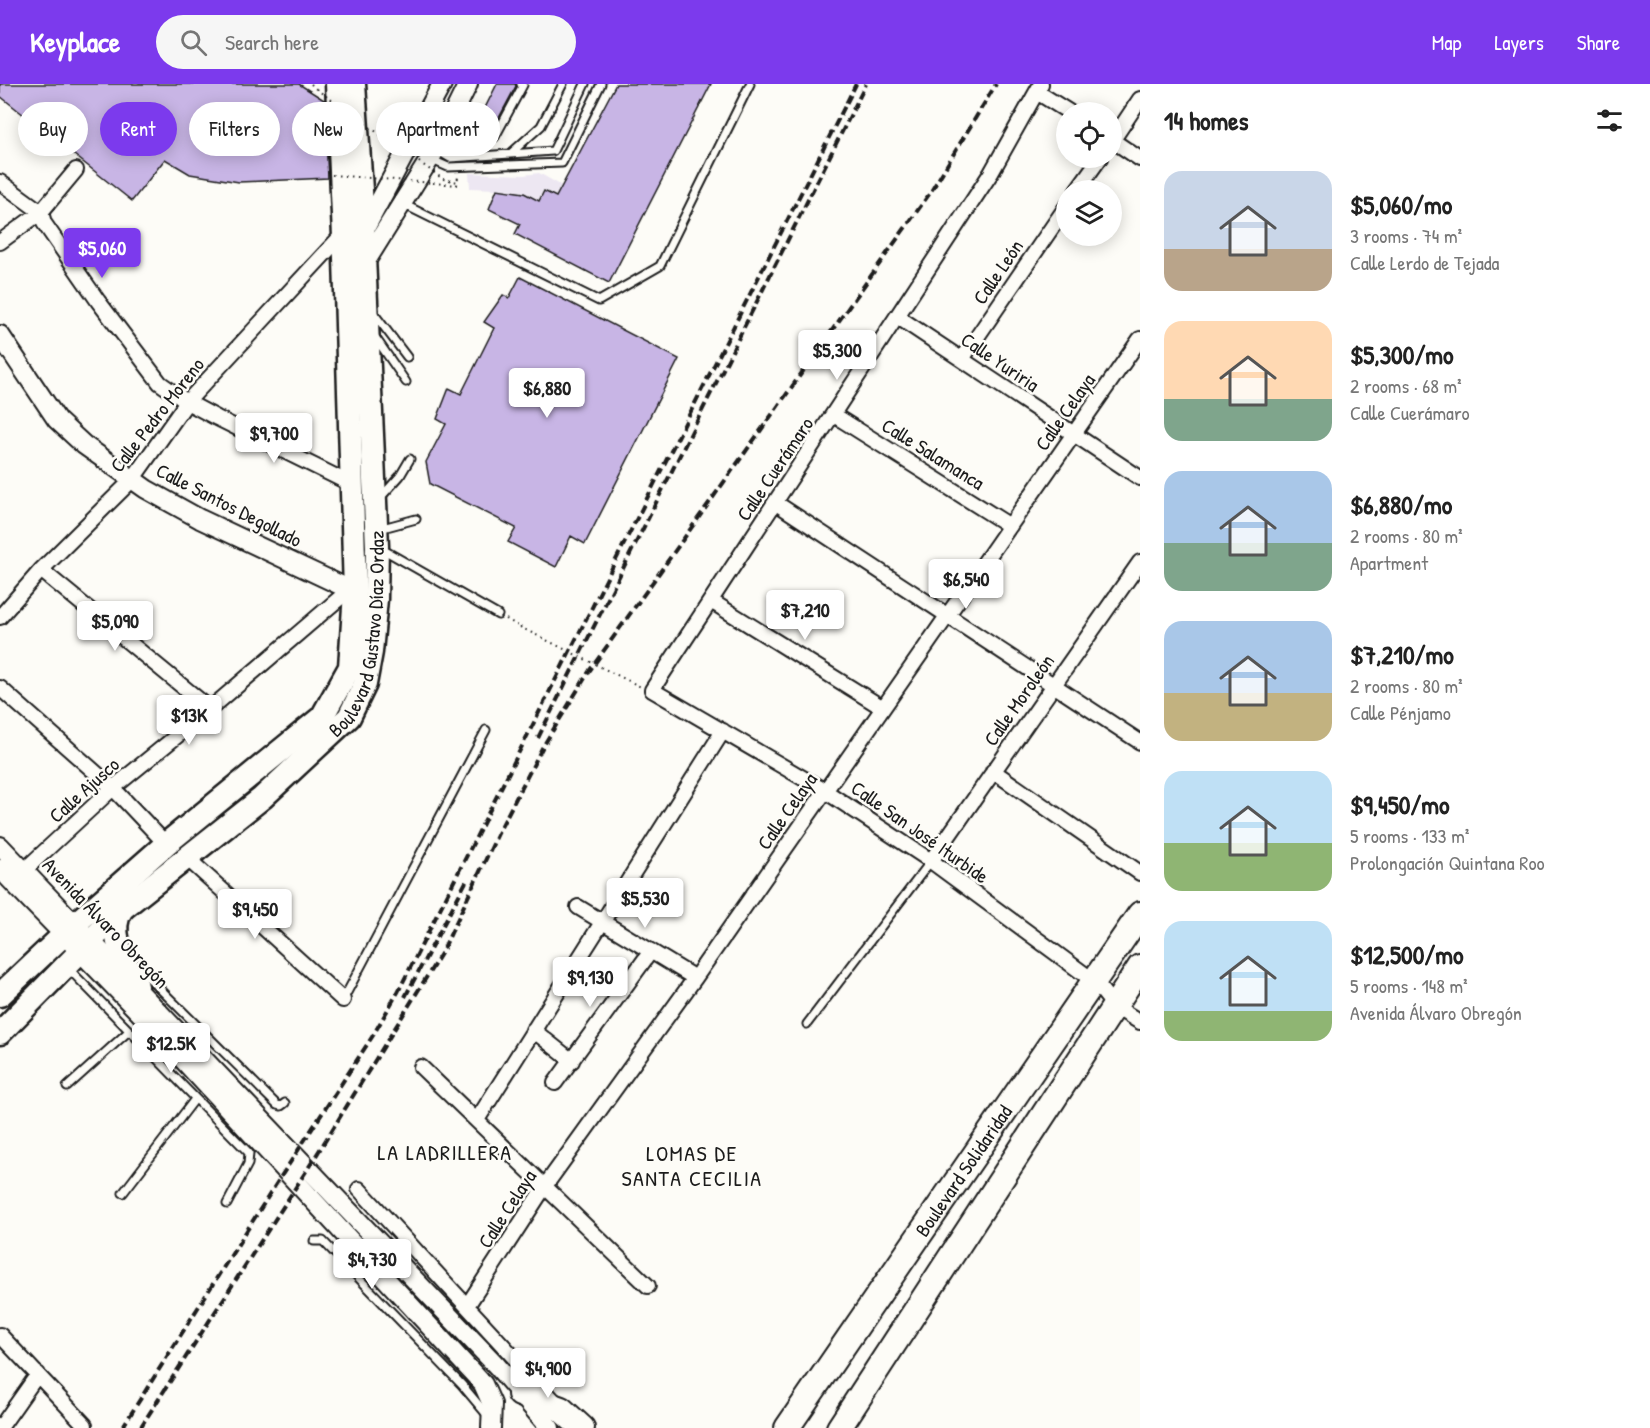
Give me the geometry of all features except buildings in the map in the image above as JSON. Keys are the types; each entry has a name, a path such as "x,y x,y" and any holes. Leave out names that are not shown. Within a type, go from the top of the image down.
{"highway":[{"name":"Boulevard Solidaridad","path":"787,1428 1140,914"},
{"name":"Boulevard Solidaridad","path":"839,1428 1114,1006 1138,973"},
{"path":"520,1394 555,1419 582,1428"}],"main road":[{"name":"Boulevard Gustavo Díaz Ordaz","path":"0,995 69,929 166,844 322,717 350,667 354,262 353,235 335,86"},
{"name":"Boulevard Gustavo Díaz Ordaz","path":"0,1033 122,909 262,798 349,717 365,684 371,652 376,599 376,538 365,301 354,262"},
{"path":"122,909 119,914 117,939 137,986"}],"street":[{"path":"433,102 442,84"},
{"path":"459,102 468,84"},
{"path":"1039,88 1056,102"},
{"name":"Calle Cuerámaro","path":"646,688 711,601 834,415 991,173 1039,88"},
{"path":"1122,126 1140,99"},
{"path":"1122,147 1140,159"},
{"path":"353,235 403,156"},
{"path":"354,262 403,204 432,156"},
{"path":"0,242 41,212 76,170"},
{"path":"0,182 41,212 44,223 84,281 160,383 187,402 374,497"},
{"name":"Calle León","path":"962,359 1056,222"},
{"name":"Calle Pedro Moreno","path":"0,617 41,570 132,480 187,402 353,235"},
{"name":"Calle Yuriria","path":"898,316 1140,478"},
{"name":"Calle Santos Degollado","path":"0,335 57,420 84,445 132,480 200,519 352,591"},
{"name":"Calle Celaya","path":"467,1306 544,1186 695,978 1140,339"},
{"name":"Calle Salamanca","path":"834,415 1010,526"},
{"path":"776,503 1140,742"},
{"name":"Calle Moroleón","path":"931,861 1140,562"},
{"path":"41,570 210,709"},
{"name":"Calle Ajusco","path":"12,874 352,591"},
{"path":"711,601 883,708"},
{"path":"0,688 113,788 166,844"},
{"name":"Calle San José Iturbide","path":"646,688 825,791 931,861 1095,982 1114,1006"},
{"path":"477,1120 723,731"},
{"path":"993,771 1140,873"},
{"name":"Avenida Álvaro Obregón","path":"0,846 12,874 69,929 78,952 146,1020 483,1384 492,1404 491,1424"},
{"path":"187,858 343,1000"},
{"path":"578,908 695,978"},
{"path":"555,1083 651,951"},
{"name":"Avenida Álvaro Obregón","path":"78,952 137,986 497,1366 520,1394"},
{"path":"1114,1006 1140,1022"},
{"path":"532,1030 572,1060"},
{"path":"421,1067 648,1286"},
{"path":"359,1189 510,1351 555,1419"},
{"path":"0,1335 85,1425"},
{"path":"497,1366 510,1351"},
{"path":"0,1428 38,1374"}],"lane":[{"path":"500,128 523,85 521,84"},
{"path":"510,154 541,126 562,84"},
{"path":"500,155 553,151 585,84"},
{"path":"435,156 448,167 562,163 602,84"},
{"path":"403,204 599,301 660,266 750,84"},
{"path":"442,156 450,158 480,156"},
{"path":"365,301 407,357"},
{"path":"366,325 406,381"},
{"path":"374,497 400,476 410,459"},
{"path":"376,538 416,519"},
{"path":"376,538 498,615"},
{"path":"343,1000 486,730"},
{"path":"807,1024 931,861"},
{"path":"121,950 277,1105 281,1106 285,1103"},
{"path":"78,952 129,1031 249,1153 248,1164 227,1203"},
{"path":"67,1087 129,1031"},
{"path":"123,1193 195,1099"},
{"path":"314,1241 323,1241 462,1385 491,1424"}],"path":[{"path":"312,84 335,86 443,179 457,184 332,175"},
{"path":"498,615 646,688"}],"shaded area":[{"path":"469,173 524,175 539,173 562,186 550,208 524,193 470,188"}],"railway":[{"path":"122,1428 372,1037 398,992 856,84"},
{"path":"538,738 866,84"},
{"path":"140,1428 314,1159 442,952 501,827 542,748 590,670 930,193 996,84"},
{"path":"405,997 468,878"}],"district":[{"name":"LA LADRILLERA","path":"445,1152"},
{"name":"LOMAS DE SANTA CECILIA","path":"692,1166"}]}
